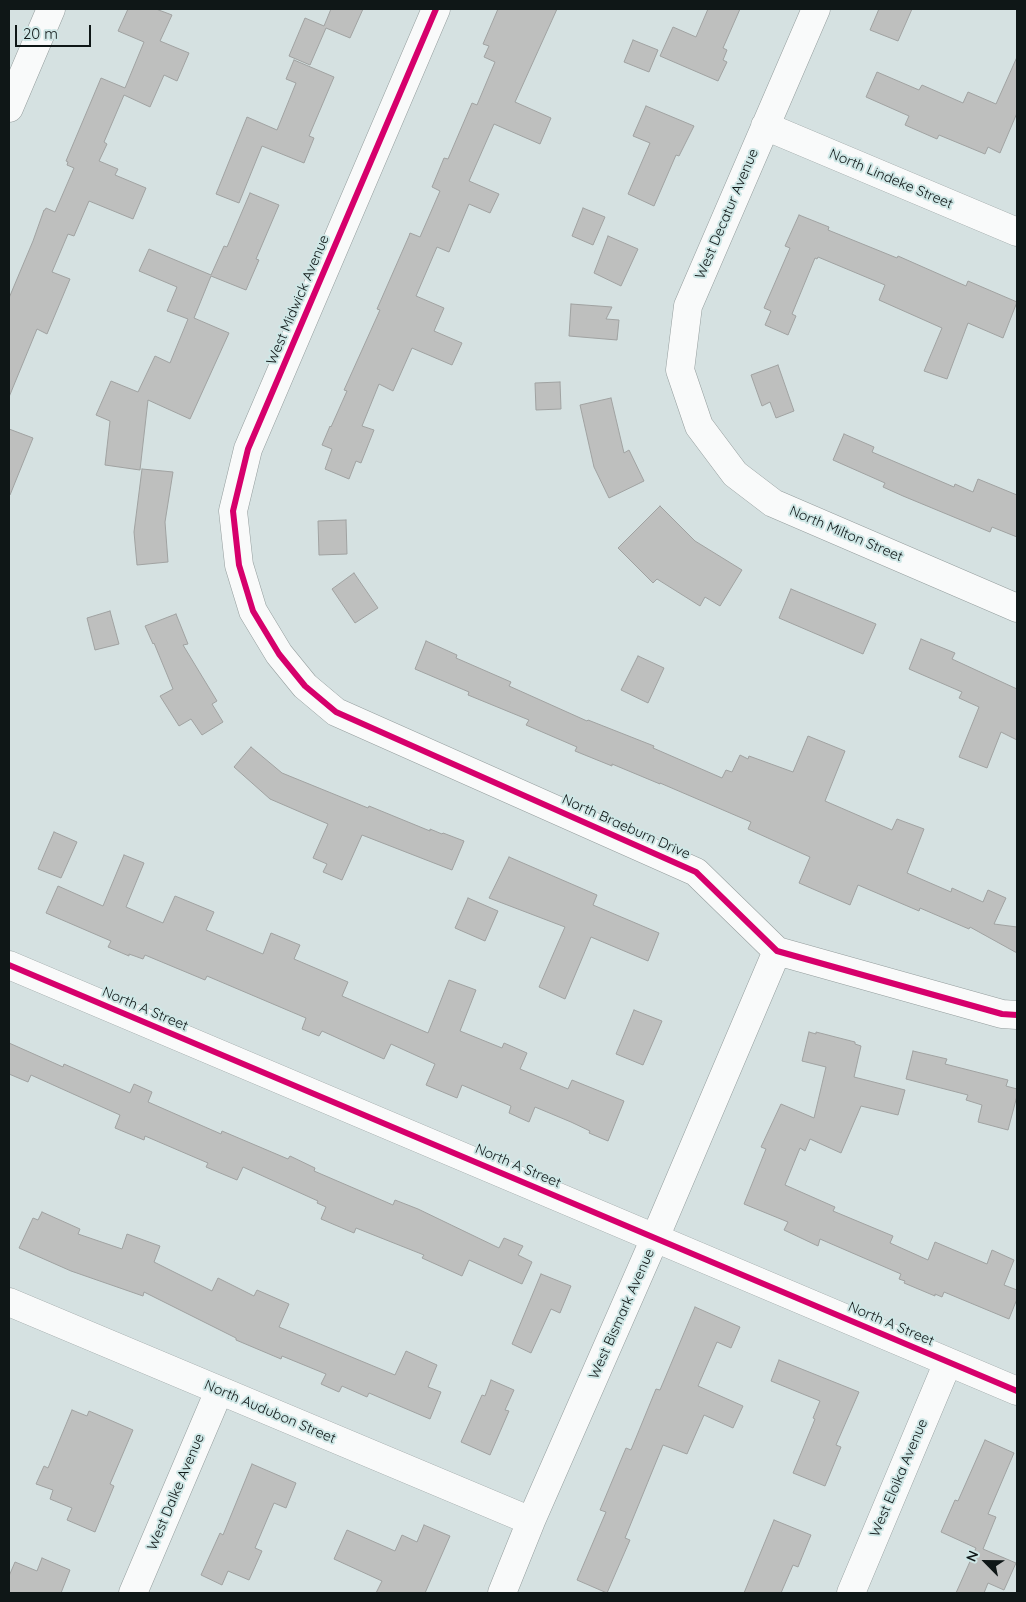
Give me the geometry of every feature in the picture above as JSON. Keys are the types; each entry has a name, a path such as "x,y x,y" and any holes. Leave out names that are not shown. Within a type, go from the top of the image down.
{"street":[{"path":"9,108 51,9"},
{"name":"West Midwick Avenue","path":"253,611 239,565 233,512 248,449 436,9"},
{"name":"West Decatur Avenue","path":"699,426 680,370 688,306 816,9"},
{"name":"North Lindeke Street","path":"765,126 1017,232"},
{"name":"North Milton Street","path":"699,426 735,474 773,503 1017,608"},
{"name":"North Braeburn Drive","path":"253,611 279,654 300,680 336,712 696,872 777,951 1002,1014 1017,1015"},
{"name":"West Bismark Avenue","path":"502,1593 531,1521 655,1238 777,951"},
{"name":"North A Street","path":"9,965 1017,1391"},
{"name":"North Audubon Street","path":"9,1302 531,1521"},
{"name":"West Eloika Avenue","path":"851,1593 948,1362"},
{"name":"West Dalke Avenue","path":"133,1593 219,1391"}],"building":[{"path":"128,9 156,9 172,15 160,41 189,53 177,81 164,75 150,107 124,95 104,142 107,144 99,161 118,169 115,175 146,188 133,219 89,201 74,236 68,234 52,272 70,279 47,334 37,329 9,397 9,298 44,210 46,208 55,212 74,168 67,165 68,162 66,161 101,78 125,88 144,42 118,31"},
{"path":"331,9 363,9 350,38 326,28 310,65 289,56 305,18 324,26"},
{"path":"498,9 557,9 515,102 551,118 540,144 494,124 469,181 499,194 490,213 469,204 449,252 437,247 416,296 444,308 434,331 462,343 452,365 412,348 393,391 379,384 362,426 374,430 361,463 356,461 349,479 325,469 332,449 322,445 347,391 344,390 380,310 377,309 410,233 420,237 440,191 432,187 444,158 448,159 472,103 477,105 495,62 484,57 489,46 483,44"},
{"path":"708,9 740,9 723,48 727,50 723,60 727,62 718,81 660,56 673,27 696,37"},
{"path":"879,9 912,9 898,41 870,30"},
{"path":"633,40 658,50 649,72 624,62"},
{"path":"1017,57 1017,113 1000,153 988,147 985,154 939,135 937,139 905,125 909,116 866,97 877,72 919,90 922,85 963,103 968,92 996,104"},
{"path":"294,60 334,77 309,136 314,138 304,163 262,146 239,203 216,194 247,117 277,130 296,83 286,79"},
{"path":"646,106 694,126 679,156 676,155 654,206 628,194 650,143 633,136"},
{"path":"250,193 279,205 256,259 259,260 246,290 211,276 194,318 229,333 190,419 148,400 140,470 105,465 110,421 96,415 111,381 138,392 155,356 170,363 188,319 167,311 177,287 139,271 149,249 211,275 224,246 227,247"},
{"path":"583,208 605,217 593,245 572,236"},
{"path":"799,215 829,227 828,230 897,258 898,256 966,286 968,281 1017,302 1003,338 968,323 947,379 924,371 942,328 879,300 885,285 818,257 817,259 815,258 792,314 796,316 788,335 765,325 771,311 764,308 790,248 785,246"},
{"path":"608,236 638,249 621,286 594,273"},
{"path":"571,304 612,307 606,319 619,320 617,340 569,336"},
{"path":"778,365 794,411 776,418 770,402 762,406 751,375"},
{"path":"560,382 561,409 536,410 535,383"},
{"path":"611,398 624,453 629,450 644,481 609,498 594,467 580,405"},
{"path":"9,429 33,438 10,495 9,495"},
{"path":"844,434 874,447 872,452 954,487 955,484 973,492 978,479 1017,495 1017,537 992,527 990,532 903,496 883,487 885,483 833,460"},
{"path":"142,469 173,472 165,522 168,562 137,565 134,532"},
{"path":"660,506 695,541 742,570 720,606 705,597 700,606 657,579 653,583 618,548"},
{"path":"346,520 347,554 319,555 318,521"},
{"path":"354,573 378,608 355,623 332,589"},
{"path":"791,589 876,624 863,654 779,618"},
{"path":"110,611 119,644 95,650 87,618"},
{"path":"176,614 188,644 183,645 217,701 212,704 223,722 202,735 191,719 179,726 160,696 173,689 145,626"},
{"path":"921,639 955,653 952,659 1017,689 1017,740 1001,732 987,768 959,757 979,707 959,698 962,692 909,669"},
{"path":"426,641 457,655 456,658 511,682 509,686 587,721 654,746 653,748 722,778 726,770 732,772 740,755 748,759 749,756 793,772 808,736 845,751 825,801 892,830 897,819 924,829 907,873 951,892 952,888 983,902 988,890 1006,898 994,924 1017,927 1017,953 970,927 969,929 920,908 919,911 858,885 850,905 799,883 810,857 748,829 751,822 660,783 575,751 577,747 526,725 529,720 468,695 469,692 415,669"},
{"path":"638,656 664,668 648,703 621,690"},
{"path":"251,747 282,773 368,808 369,806 430,831 430,829 464,841 452,870 362,835 342,880 323,872 327,864 313,858 328,824 270,799 234,767"},
{"path":"54,832 77,842 61,878 38,869"},
{"path":"124,855 144,863 126,907 163,923 175,896 214,912 206,930 263,954 271,933 300,945 294,959 348,982 342,996 428,1033 449,980 476,990 460,1031 502,1048 504,1043 527,1053 520,1069 568,1089 572,1080 624,1101 608,1141 589,1133 590,1131 571,1122 535,1107 529,1122 509,1113 511,1106 462,1085 457,1098 426,1085 435,1064 391,1044 384,1059 322,1031 319,1036 302,1029 306,1018 207,976 205,980 145,955 143,959 129,954 129,956 108,947 111,941 46,913 58,886 103,906"},
{"path":"509,857 597,895 593,905 659,933 648,961 591,937 565,999 539,987 565,927 489,898"},
{"path":"468,898 498,911 485,941 455,928"},
{"path":"634,1010 662,1021 643,1065 616,1054"},
{"path":"809,1032 855,1042 855,1044 861,1046 854,1077 905,1090 898,1115 861,1106 841,1153 810,1139 805,1151 800,1148 785,1185 835,1207 833,1211 893,1236 890,1243 928,1260 935,1242 987,1264 992,1250 1014,1260 1004,1285 1017,1290 1017,1299 1009,1319 944,1292 942,1297 935,1294 935,1296 904,1283 905,1281 899,1279 901,1274 820,1239 818,1246 784,1230 788,1222 744,1204 766,1149 761,1147 781,1104 814,1118 826,1067 802,1061"},
{"path":"9,1043 63,1067 64,1064 130,1093 134,1084 152,1092 148,1102 221,1134 222,1131 288,1159 290,1156 315,1168 314,1171 393,1205 395,1200 418,1209 499,1248 504,1238 523,1246 518,1255 532,1262 522,1284 469,1260 462,1276 422,1258 424,1255 356,1228 354,1233 321,1219 326,1207 317,1203 318,1201 243,1167 237,1180 206,1167 208,1163 145,1136 144,1140 115,1128 120,1115 31,1075 28,1082 9,1074"},
{"path":"913,1051 947,1059 945,1064 1008,1080 1006,1086 1017,1089 1017,1096 1008,1130 978,1122 982,1105 966,1100 968,1095 906,1079"},
{"path":"42,1212 80,1229 78,1234 122,1249 127,1234 160,1246 154,1262 212,1291 218,1278 254,1296 257,1290 289,1304 279,1327 395,1375 406,1351 437,1365 428,1387 441,1392 430,1419 369,1393 367,1397 342,1386 339,1392 321,1384 326,1374 282,1356 281,1359 236,1340 236,1338 144,1292 143,1296 71,1271 19,1248 33,1218 38,1220"},
{"path":"541,1274 571,1286 560,1313 551,1309 531,1353 512,1344"},
{"path":"695,1307 740,1327 731,1348 717,1342 698,1386 743,1406 733,1428 704,1415 687,1454 663,1445 625,1538 630,1540 607,1593 577,1580 606,1512 600,1510 626,1448 631,1450 656,1389 660,1390"},
{"path":"779,1360 859,1392 836,1445 841,1447 825,1486 793,1473 815,1419 813,1418 820,1401 771,1381"},
{"path":"491,1380 514,1390 505,1410 509,1411 490,1455 461,1442 482,1395 485,1396"},
{"path":"72,1410 87,1416 89,1411 133,1430 110,1484 114,1486 95,1532 67,1520 72,1508 50,1499 53,1490 36,1484 44,1466 48,1468"},
{"path":"985,1440 1014,1453 988,1514 996,1517 983,1549 1016,1563 1004,1590 988,1583 984,1593 956,1593 976,1548 941,1532 955,1500 958,1501"},
{"path":"252,1464 296,1483 286,1508 274,1503 255,1548 262,1551 249,1580 228,1571 222,1585 201,1575 220,1533 223,1535"},
{"path":"774,1520 811,1535 798,1567 793,1565 781,1593 744,1593"},
{"path":"424,1525 450,1536 425,1593 376,1593 382,1581 334,1559 347,1530 395,1551 402,1535 417,1542"},
{"path":"42,1558 70,1570 61,1593 9,1593 9,1576 15,1562 37,1571"}],"cycle path":[{"path":"436,9 248,449 233,511 239,565 253,611 279,654 305,686 336,712 696,872 777,951 1002,1014 1017,1015"},
{"path":"9,965 1017,1391"}]}
